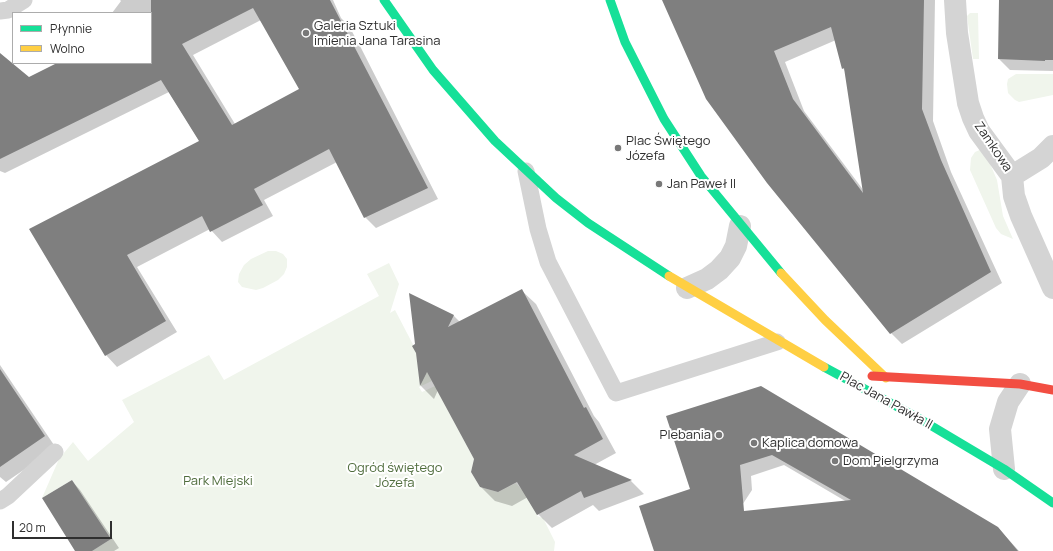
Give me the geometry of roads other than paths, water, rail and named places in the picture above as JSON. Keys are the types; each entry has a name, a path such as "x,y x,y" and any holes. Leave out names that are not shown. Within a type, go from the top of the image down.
{"street":[{"path":"384,0 406,34 464,108 494,141 526,172 588,223 687,288 777,342 829,370"},
{"path":"610,0 625,42 664,119 701,176 740,226 781,273 820,315 886,378"},
{"name":"Zamkowa","path":"955,0 957,33 968,103 973,118 979,131 1012,176 1014,196 1021,216 1053,288"},
{"path":"1012,176 1041,158 1053,146"},
{"path":"687,288 707,279 719,270 730,258 736,246 740,226"},
{"name":"Plac Jana Pawła II","path":"829,370 886,378 1020,384 1053,390"},
{"name":"Plac Jana Pawła II","path":"829,370 920,419 1004,469 1053,502"},
{"path":"1004,469 1000,443 1001,422 1008,402 1020,384"}],"lane":[{"path":"0,11 8,10 24,0"},
{"path":"526,172 538,229 548,262 616,393 777,342"},
{"path":"0,501 8,496 55,452"}],"place":[{"name":"Galeria Sztuki imienia Jana Tarasina","path":"306,33"},
{"name":"Plac Świętego Józefa","path":"618,148"},
{"name":"Jan Paweł II","path":"659,184"},
{"name":"Plebania","path":"719,435"},
{"name":"Kaplica domowa","path":"754,443"},
{"name":"Dom Pielgrzyma","path":"835,461"}],"park label":[{"name":"Ogród świętego Józefa","path":"395,476"},
{"name":"Park Miejski","path":"218,481"}]}
